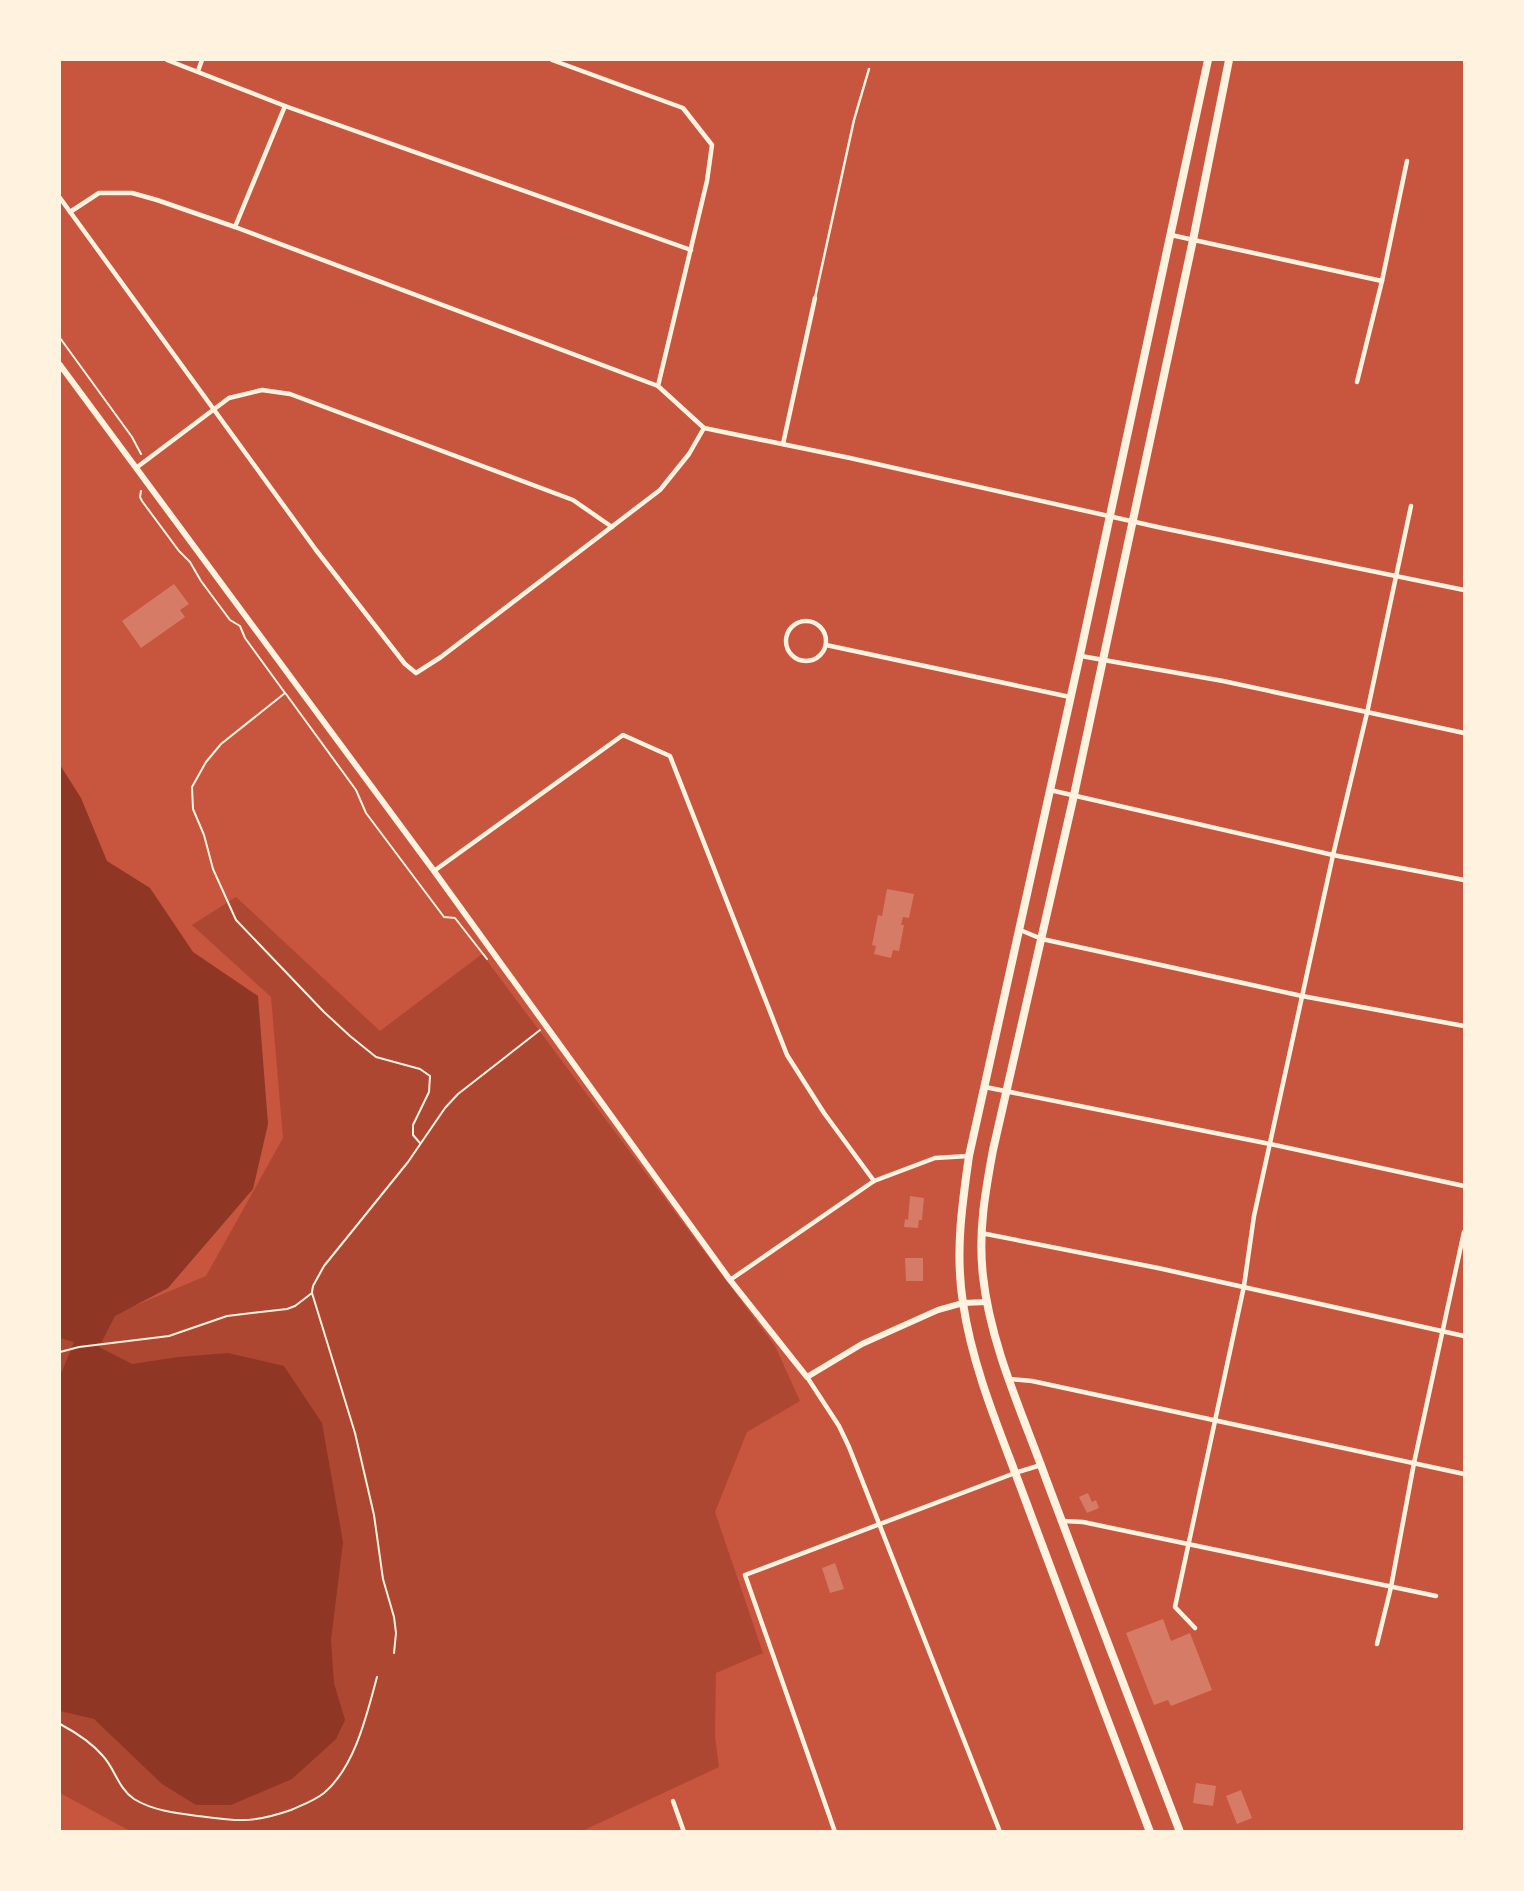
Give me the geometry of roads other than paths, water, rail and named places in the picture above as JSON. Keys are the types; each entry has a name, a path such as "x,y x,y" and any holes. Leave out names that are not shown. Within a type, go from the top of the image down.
{"main road":[{"path":"1150,1832 978,1368 963,1303 958,1256 969,1156 1208,60"},
{"path":"1180,1832 1041,1465 992,1327 982,1268 981,1233 993,1150 1074,795 1229,60"}],"street":[{"path":"167,60 285,106 691,250"},
{"path":"198,71 202,60"},
{"path":"552,60 682,108 712,145 707,181 658,386"},
{"path":"235,227 285,106"},
{"path":"1357,382 1407,161"},
{"path":"70,212 99,193 132,193 235,227 658,386 704,428 1465,590"},
{"path":"60,198 316,550 405,664 416,673 441,657 660,490 689,454 704,428"},
{"path":"1169,235 1382,281"},
{"path":"783,444 816,298"},
{"path":"60,365 434,870 730,1280 807,1377 839,1426 1000,1832"},
{"path":"136,468 229,398 262,390 290,394 573,500 612,527"},
{"path":"1195,1628 1175,1607 1244,1286 1254,1216 1411,506"},
{"path":"811,622 822,629 826,645 817,658 804,661 792,656 787,638 798,623 811,622"},
{"path":"826,645 1070,697"},
{"path":"1080,655 1223,681 1465,733"},
{"path":"434,870 623,735 670,756 787,1055 824,1114 874,1181"},
{"path":"1049,790 1333,855 1465,880"},
{"path":"1019,930 1042,939 1303,996 1465,1026"},
{"path":"985,1086 1465,1186"},
{"path":"730,1280 874,1181 935,1158 969,1156"},
{"path":"1377,1644 1391,1587 1413,1463 1465,1232"},
{"path":"981,1233 1244,1286 1465,1336"},
{"path":"807,1377 862,1344 938,1310 963,1303 987,1302"},
{"path":"1010,1379 1032,1381 1465,1474"},
{"path":"835,1832 745,1575 1015,1472 1041,1465"},
{"path":"1062,1521 1083,1522 1436,1596"},
{"path":"673,1801 684,1832"}],"lane":[{"path":"816,298 854,120 869,69"}]}
